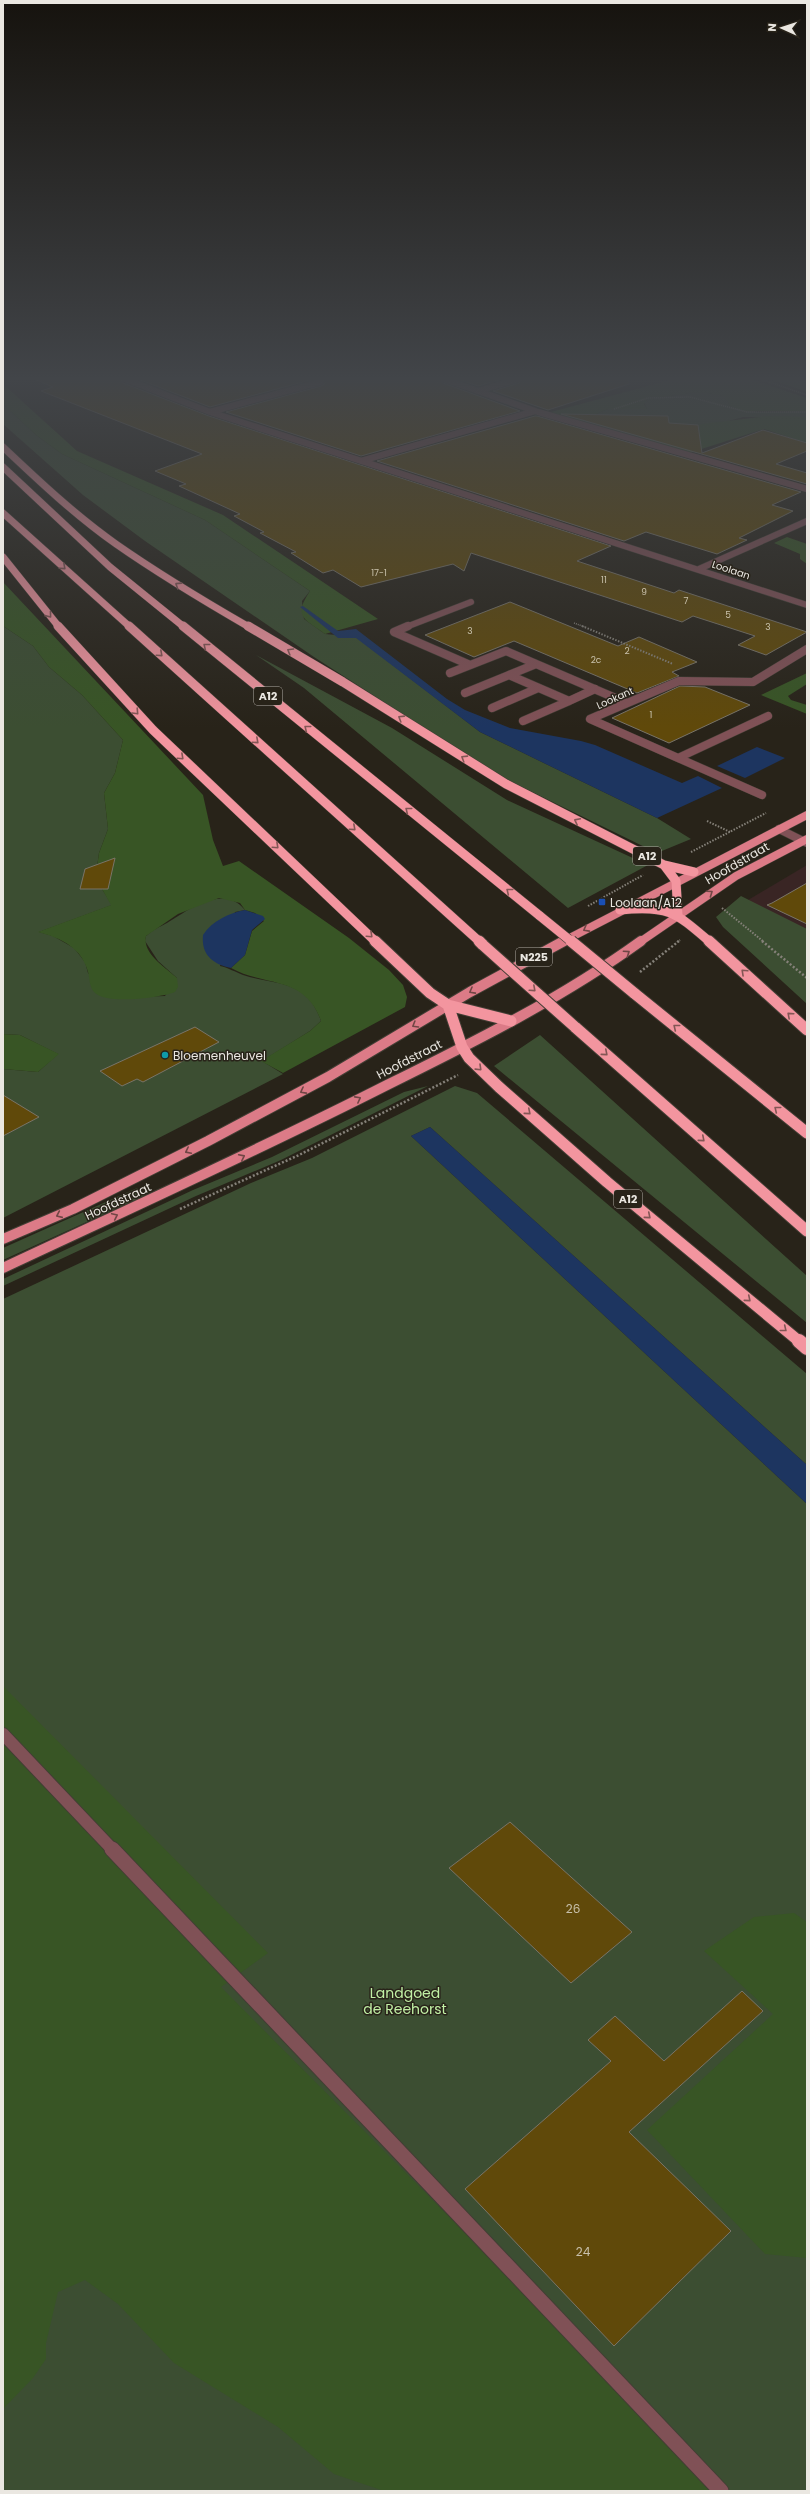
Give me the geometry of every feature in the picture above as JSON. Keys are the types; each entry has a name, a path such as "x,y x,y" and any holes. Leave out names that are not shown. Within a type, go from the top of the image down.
{"highway":[{"name":"A12","path":"33,495 110,567 807,1133"},
{"name":"A12","path":"54,495 102,534 187,591 343,682 506,784 664,865 694,872"},
{"path":"3,513 483,945 807,1231"},
{"path":"3,557 64,634 153,730 430,992 448,1005 510,1021"},
{"name":"A12","path":"664,865 676,881"},
{"path":"676,881 678,915"},
{"path":"620,910 648,907 678,915 716,947 807,1030"},
{"path":"448,1005 462,1047"},
{"name":"A12","path":"462,1047 469,1058 504,1092 608,1182 807,1348"}],"main road":[{"name":"Hoofdstraat","path":"3,1239 73,1209 208,1141 328,1077 448,1005 620,910 807,815"},
{"name":"Hoofdstraat","path":"3,1268 207,1174 462,1047 586,979 727,881 806,841"}],"street":[{"name":"Loolaan","path":"468,495 807,605"},
{"path":"698,569 807,521"},
{"path":"470,665 394,632 471,602"},
{"name":"Lookant","path":"678,758 590,719 679,681 753,682 807,649"},
{"path":"450,673 506,651 627,703"},
{"path":"465,693 536,664"},
{"path":"509,675 569,701"},
{"path":"492,708 538,688"},
{"path":"523,721 595,689"},
{"path":"678,758 768,716"},
{"path":"678,758 762,796"},
{"path":"779,829 806,841"},
{"path":"3,1734 721,2491"}],"path":[{"path":"574,623 674,664"},
{"path":"707,821 730,832"},
{"path":"717,904 807,978"}],"shaded area":[{"path":"807,865 807,969 733,909"}],"green space":[{"path":"84,495 152,495 205,520 310,591 302,601 304,619 325,634 356,637 480,732 657,818 691,839 657,853 495,774 314,657 145,541"},
{"path":"152,495 178,495 223,515 378,619 325,634 306,620 301,612 302,606 310,591 205,520"},
{"path":"787,537 807,544 807,564 800,559 800,554 774,543"},
{"path":"3,582 203,795 213,840 223,866 239,861 349,938 389,970 403,985 407,997 405,1007 283,1073 261,1061 310,1031 321,1021 314,1006 305,996 294,989 283,984 244,974 231,968 245,955 252,931 264,921 255,913 245,910 240,903 219,898 178,914 146,936 146,943 151,955 177,978 178,987 175,992 146,998 121,999 100,996 92,990 85,964 76,950 55,937 38,932 111,905 102,889 108,889 111,874 96,874 99,853 108,829 104,793 115,773 123,740 82,695 49,667 33,646 3,626"},
{"name":"Bloemenheuvel","path":"3,626 33,646 49,667 82,695 123,740 115,773 104,793 108,829 99,853 96,874 82,883 80,889 102,889 112,905 39,932 53,936 74,948 85,962 88,973 111,998 165,996 177,978 158,961 145,941 146,936 195,906 217,899 227,899 236,902 245,910 235,912 220,966 243,975 290,986 308,998 315,1007 321,1021 310,1031 262,1061 283,1074 3,1218 3,1069 38,1072 58,1054 20,1035 3,1034"},
{"path":"256,655 392,728 507,800 648,865 568,908 304,688"},
{"path":"807,673 807,684 788,696 791,700 807,705 807,714 761,695"},
{"path":"741,896 807,929 807,1004 723,927 716,917"},
{"path":"3,1034 20,1035 59,1054 38,1072 3,1069"},
{"path":"540,1035 807,1276 807,1323 494,1066"},
{"path":"428,1086 281,1160 196,1196 3,1286 3,1279 193,1190 272,1157 404,1092"},
{"name":"Landgoed de Reehorst","path":"455,1086 477,1093 807,1374 807,1465 430,1127 411,1136 807,1504 807,2491 3,2491 3,1299 251,1183 312,1158"},
{"path":"137,1188 146,1195 3,1260 3,1248"},
{"path":"3,1686 268,1953 221,1987 722,2491 384,2491 334,2474 278,2427 174,2363 118,2304 85,2280 58,2292 46,2343 46,2359 33,2378 3,2409"},
{"path":"794,1913 807,1922 807,2258 765,2254 647,2130 773,2014 704,1951 754,1917"}],"water":[{"path":"303,606 338,631 356,629 447,699 465,710 510,728 595,745 682,783 698,776 722,788 657,818 480,732 356,638 338,638 300,607"},
{"path":"757,747 785,758 745,778 717,766"},
{"path":"245,910 263,916 265,919 252,930 245,955 231,968 219,964 210,958 206,953 203,935 221,918"},
{"path":"430,1127 807,1465 807,1504 411,1136"}],"building":[{"path":"199,495 454,495 611,546 577,561 674,593 679,590 807,632 766,655 738,645 755,636 693,616 682,622 471,553 464,571 453,564 361,587 333,570 323,573 291,553 296,552 260,533 264,532 234,516 240,514"},
{"path":"483,495 793,495 772,505 793,511 739,538 747,540 717,554 646,532 624,541"},
{"path":"510,602 618,646 639,637 697,662 672,672 679,676 637,693 514,641 474,657 425,635"},
{"path":"680,686 705,687 750,705 669,743 612,718"},
{"path":"115,858 108,889 80,889 85,869"},
{"path":"807,883 807,924 767,905 772,903"},
{"name":"Bloemenheuvel","path":"195,1027 219,1042 143,1082 137,1079 122,1086 100,1071"},
{"path":"3,1095 39,1117 3,1136"},
{"path":"510,1822 632,1932 571,1983 449,1868"},
{"path":"742,1991 763,2011 629,2132 731,2231 614,2346 465,2189 611,2061 588,2040 615,2016 664,2061"}],"place":[{"name":"Loolaan/A12","path":"602,902"},
{"name":"Bloemenheuvel","path":"165,1055"}]}
